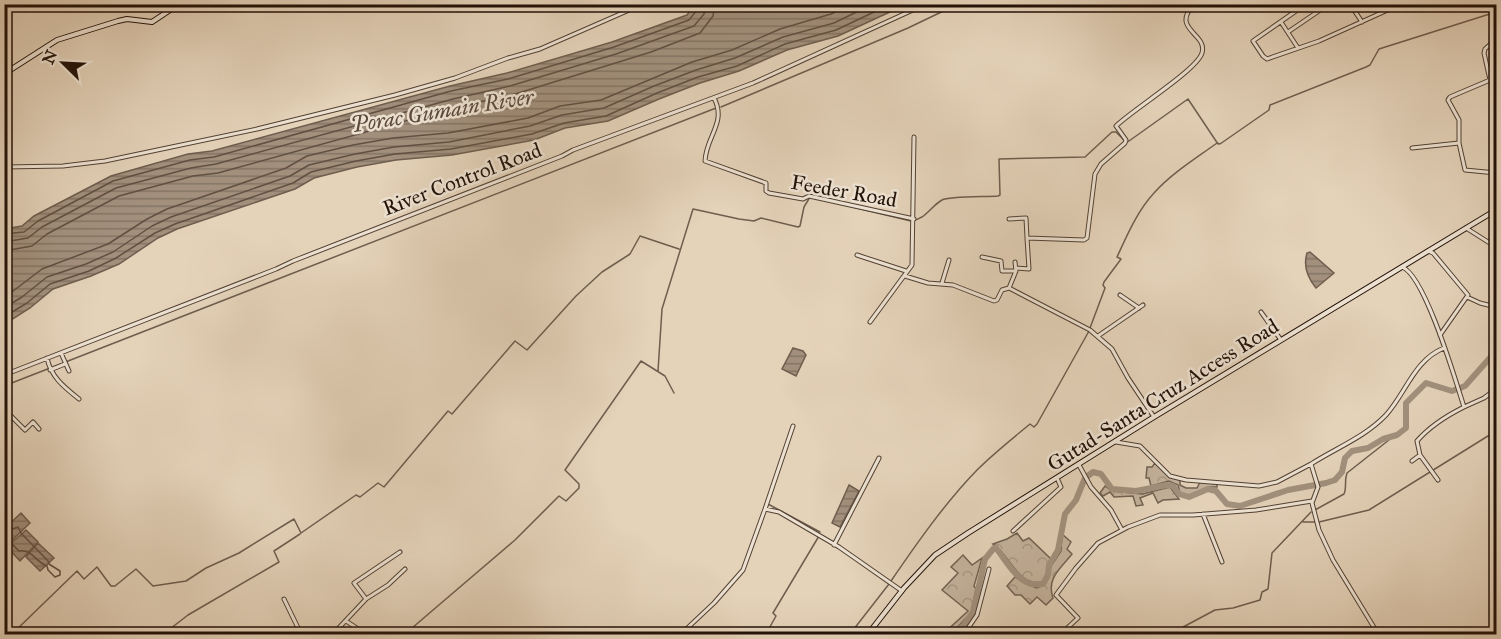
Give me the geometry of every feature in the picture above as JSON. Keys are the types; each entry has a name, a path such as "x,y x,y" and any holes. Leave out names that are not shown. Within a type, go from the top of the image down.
{"main road":[{"path":"4,74 57,40 127,19 152,22 179,4"},
{"name":"Gutad-Santa Cruz Access Road","path":"868,634 902,591 935,555 1154,417 1497,210"}],"street":[{"path":"4,167 63,166 105,161 257,129 395,96 540,49 643,4"},
{"name":"River Control Road","path":"4,375 102,335 135,325 276,270 293,261 541,165 573,150 753,82 926,4"},
{"path":"1028,238 1084,240 1087,238 1095,174 1101,164 1126,140 1116,126 1179,77 1201,56 1200,42 1188,28 1186,22 1188,10 1194,4"},
{"path":"1306,4 1253,41 1263,56 1267,58 1299,48 1401,4"},
{"path":"1288,32 1329,4"},
{"path":"1350,4 1362,22"},
{"path":"1281,22 1299,48"},
{"path":"1497,39 1485,49 1484,53 1490,80 1448,99 1459,120 1459,143 1465,170 1497,173"},
{"name":"Feeder Road","path":"714,97 720,108 705,161 766,183 766,191 769,193 803,199 809,196 914,220"},
{"path":"870,322 912,265 914,136"},
{"path":"1412,148 1459,143"},
{"path":"982,257 1001,261 1002,270 1029,268 1026,218 1009,219"},
{"path":"1466,228 1497,247"},
{"path":"1428,251 1433,253 1467,296 1480,303 1497,307"},
{"path":"857,255 906,271"},
{"path":"942,283 950,260"},
{"path":"1009,288 1016,270 1016,262"},
{"path":"1402,267 1406,268 1418,284 1452,363 1464,406"},
{"path":"905,276 928,283 953,285 994,301 997,300 1002,290 1009,288 1090,330 1112,349 1154,417"},
{"path":"1098,336 1141,306 1120,295"},
{"path":"1440,335 1467,296"},
{"path":"1261,312 1281,340"},
{"path":"1116,442 1140,446 1164,472 1181,480 1259,486 1277,482 1345,445 1385,415 1413,374 1427,359 1444,348"},
{"path":"61,353 69,372"},
{"path":"47,358 50,370 61,384 79,399"},
{"path":"50,370 65,364"},
{"path":"1438,480 1420,455 1417,441 1438,422 1497,389"},
{"path":"4,409 25,430 33,422 39,429"},
{"path":"681,634 714,603 743,570 793,426"},
{"path":"1412,461 1420,455"},
{"path":"834,544 879,458"},
{"path":"1311,464 1318,480 1318,487 1312,501 1314,514 1333,560 1374,629 1381,634"},
{"path":"1079,465 1091,487 1111,510 1122,530"},
{"path":"1013,531 1061,487 1058,478"},
{"path":"1064,631 1078,618 1056,595 1098,543 1122,530 1160,515 1256,510 1312,501"},
{"path":"765,509 779,512 834,544 902,591"},
{"path":"1203,514 1222,562"},
{"path":"366,599 354,583 400,552"},
{"path":"333,634 366,599 388,585 405,569"},
{"path":"964,634 977,615 989,569"},
{"path":"284,599 301,634"},
{"path":"346,621 366,634"},
{"path":"1367,634 1374,629"}],"green space":[{"path":"1155,463 1170,477 1180,480 1180,485 1186,488 1197,488 1200,482 1217,484 1217,487 1208,487 1190,496 1180,493 1178,485 1169,481 1151,486 1149,478 1146,478 1147,467 1152,467"},
{"path":"1105,486 1112,491 1142,494 1170,487 1179,499 1163,500 1158,503 1153,493 1140,498 1143,505 1136,506 1133,496 1114,497 1110,492 1103,496 1100,493"},
{"path":"1017,533 1023,541 1029,538 1051,559 1042,582 1027,580 1020,575 993,544"},
{"path":"1062,534 1071,542 1067,549 1072,554 1053,579 1051,591 1053,598 1046,605 1037,597 1030,604 1021,595 1015,595 1007,586 1015,577 1036,588 1044,585 1049,577 1051,566 1061,551"},
{"path":"963,555 972,565 982,558 974,586 976,589 971,613 951,634 943,634 968,611 942,590 958,573 951,567"}],"water":[{"name":"Porac Gumain River","path":"694,5 905,5 838,36 787,50 739,71 700,83 608,121 565,128 534,140 452,155 396,160 314,178 295,189 177,229 158,238 119,264 53,289 30,308 5,324 5,229 22,226 34,216 111,176 188,154 212,151 450,86 507,73 612,42 687,15"},
{"path":"1310,252 1334,273 1316,288 1308,276 1306,267 1307,253"},
{"path":"793,348 803,351 806,355 796,376 782,369"},
{"path":"849,485 859,491 840,527 832,523"},
{"path":"21,513 30,523 6,546 5,528"},
{"path":"26,530 38,542 20,561 7,547"},
{"path":"38,543 54,558 40,571 26,557"}],"waterway":[{"path":"721,107 908,28 958,4"},
{"path":"1090,328 1105,288 1104,282 1121,259 1117,257 1133,223 1148,200 1176,173 1217,143 1220,144 1269,110 1270,105 1370,65 1379,49 1496,12"},
{"path":"844,205 911,221 920,218 942,200 998,196 1000,195 999,159 1085,157 1112,132 1116,132 1126,142 1129,141 1188,99 1218,144"},
{"path":"4,386 716,108"},
{"path":"658,371 662,309 693,209 754,221 761,218 798,227 804,207 810,197"},
{"path":"12,634 77,571 84,579 97,567 111,586 115,586 136,569 153,586 186,581 206,568 239,553 294,519 301,533 356,495 360,497 378,483 384,487 448,411 452,414 515,341 527,350 576,296 602,272 630,254 640,236 679,249"},
{"path":"891,581 932,524 977,470 1030,424 1034,427 1037,424 1089,331"},
{"path":"954,634 973,612 985,559 994,548 1021,579 1035,585 1043,584 1048,575 1049,565 1058,550 1065,514 1076,500 1085,478 1093,472 1101,474 1112,489 1136,491 1167,485 1173,486 1179,494 1189,497 1208,489 1216,491 1227,504 1240,506 1288,490 1326,483 1335,480 1342,472 1345,458 1352,451 1368,448 1383,439 1397,435 1406,428 1406,403 1426,383 1452,391 1465,386 1496,351"},
{"path":"405,634 515,540 559,496 566,501 579,488 579,484 565,470 641,361 665,376 674,393"},
{"path":"1319,522 1369,510 1496,431"},
{"path":"1315,510 1344,494 1347,473 1394,436"},
{"path":"768,504 820,532"},
{"path":"1170,634 1215,610 1233,608 1260,600 1262,592 1268,589 1272,553 1311,512"},
{"path":"1303,522 1315,522"},
{"path":"158,634 166,632 188,615 279,562 274,551 300,534"},
{"path":"766,634 776,616 773,613 819,536"},
{"path":"861,564 889,584"},
{"path":"850,634 889,584"},
{"path":"4,623 12,634"}]}
